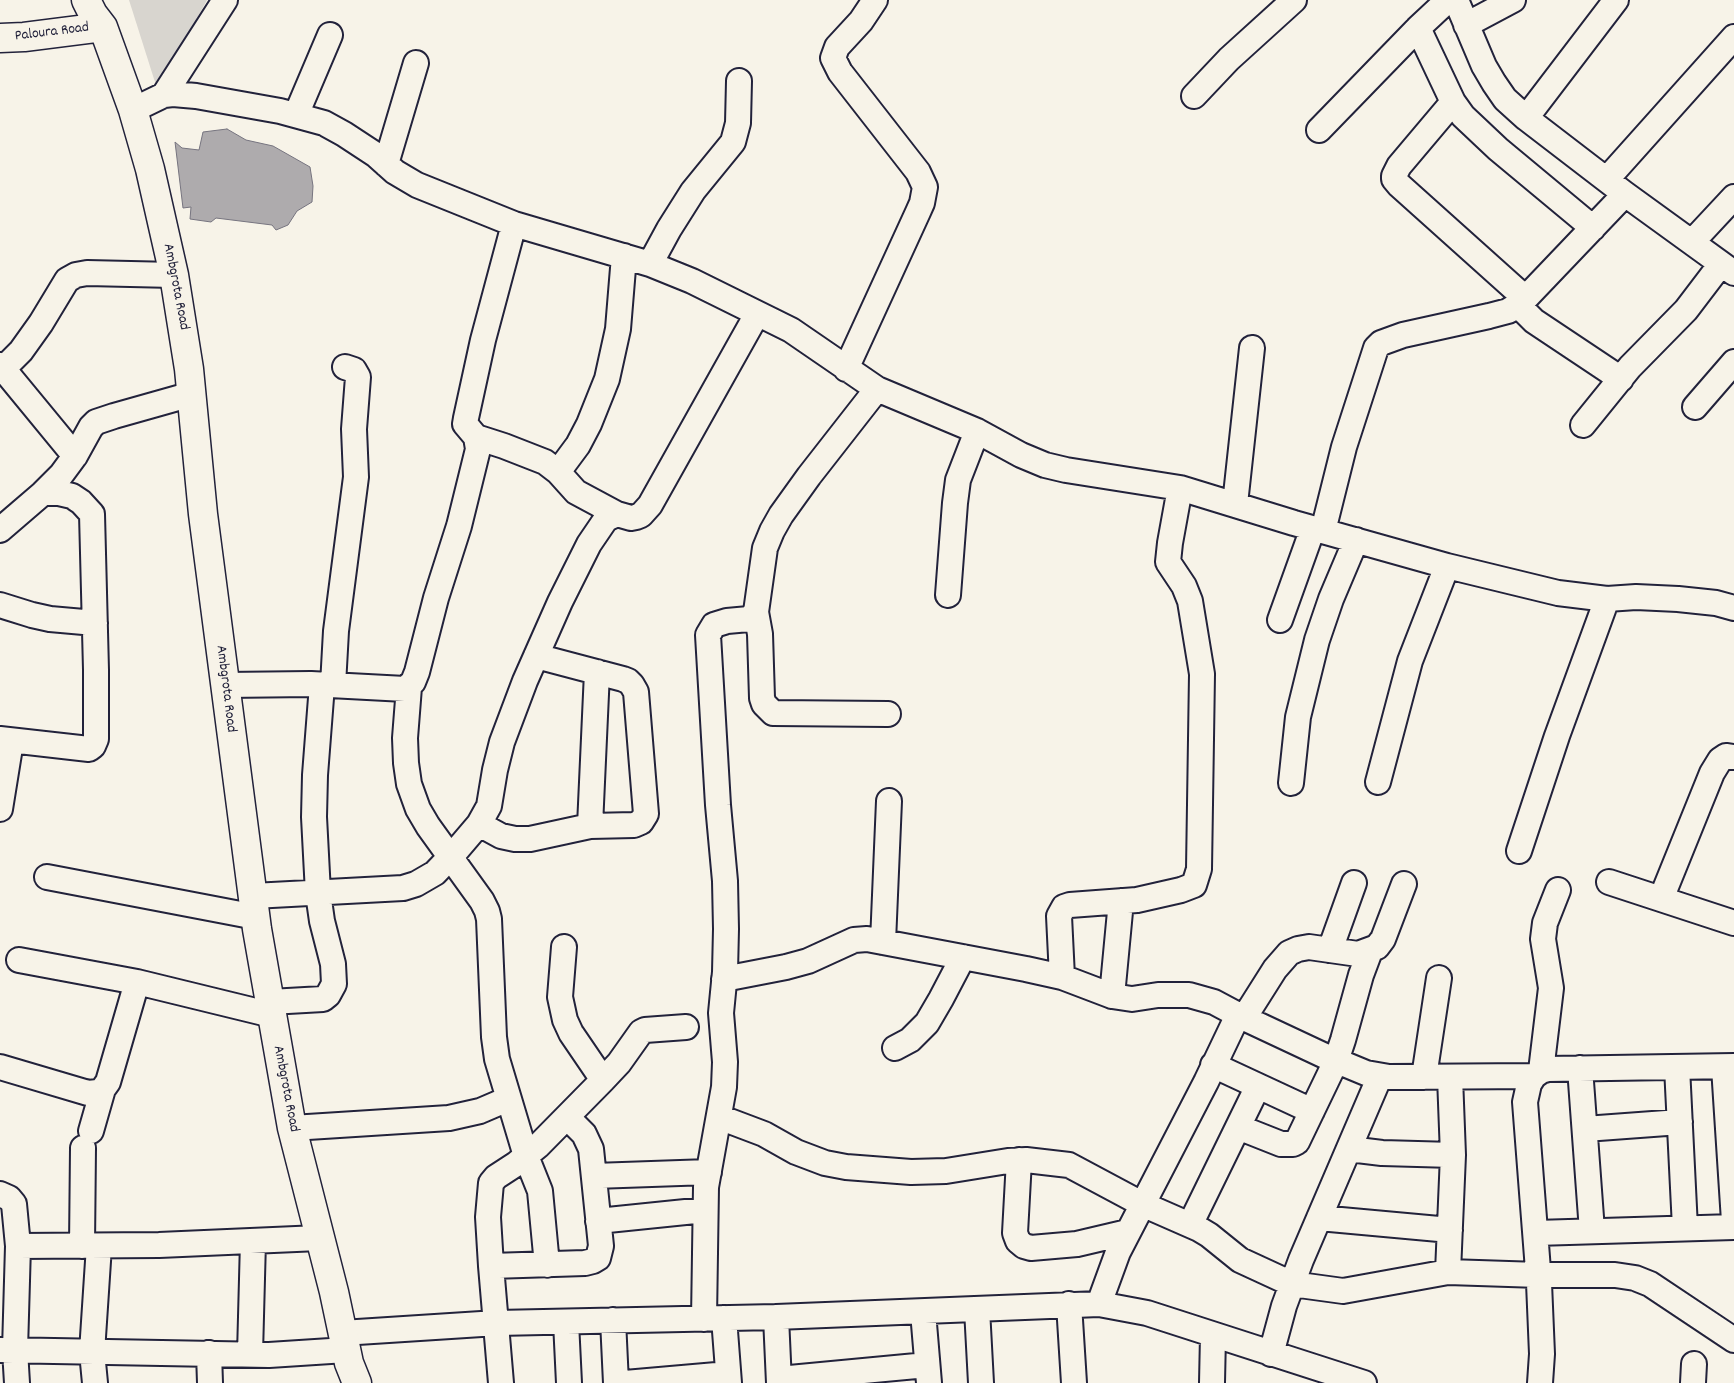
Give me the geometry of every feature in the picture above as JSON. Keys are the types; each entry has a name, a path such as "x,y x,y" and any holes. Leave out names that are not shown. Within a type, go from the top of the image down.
{"main road":[{"name":"Ambgrota Road","path":"86,0 90,10 103,27 133,110 150,169 174,275 192,394 203,514 254,907 292,1128 334,1292 349,1363 357,1383"},
{"path":"103,27 107,20 107,0"},
{"name":"Paloura Road","path":"0,38 24,37 103,27"}],"street":[{"path":"164,95 225,0"},
{"path":"846,369 922,203 924,187 918,172 840,72 833,58 837,47 861,21 875,0"},
{"path":"1194,96 1236,53 1294,0"},
{"path":"1320,130 1422,23 1448,0"},
{"path":"1456,0 1494,83 1505,99 1526,118 1625,194 1728,268 1621,379 1583,425"},
{"path":"1466,25 1513,0"},
{"path":"1526,118 1616,0"},
{"path":"1422,23 1453,102 1463,116 1498,149 1592,228"},
{"path":"296,115 330,35"},
{"path":"1607,179 1734,37"},
{"path":"386,164 416,63"},
{"path":"650,264 693,191 733,142 738,122 739,81"},
{"path":"133,110 164,95 173,94 196,96 296,115 324,123 376,155 395,172 417,185 514,224 650,264 692,282 791,330 877,389 977,431 1021,455 1045,465 1180,488 1318,530 1447,566 1558,593 1607,599 1678,599 1716,603 1734,608"},
{"path":"1453,102 1399,166 1394,179 1398,185 1523,301 1529,317 1621,379"},
{"path":"1280,620 1318,530 1376,348 1381,343 1403,335 1508,311 1523,301 1625,194"},
{"path":"1692,242 1734,197"},
{"path":"514,224 483,340 465,424 476,437 478,449 459,526 436,598 417,672 409,687 405,738 409,784 423,818 482,901 487,911 497,1059 526,1156 540,1191 547,1265"},
{"path":"558,472 578,445 589,424 607,379 618,329 624,256"},
{"path":"75,456 1,369 21,351 41,323 67,280 76,275 87,273 174,275"},
{"path":"476,437 545,462 558,472 576,492 617,514 631,518 636,517 650,505 758,314"},
{"path":"1235,504 1252,348"},
{"path":"1694,407 1734,362"},
{"path":"19,960 271,1008 323,999 332,989 334,984 333,964 322,921 318,893 314,817 315,775 356,477 354,429 358,377 354,370 345,367"},
{"path":"877,389 809,476 772,531 765,548 756,612 760,634 762,698 764,704 772,712 888,714"},
{"path":"0,530 61,475 96,422 192,394"},
{"path":"948,595 958,480 977,431"},
{"path":"1062,977 1059,916 1064,907 1137,900 1189,888 1194,885 1199,869 1202,674 1190,601 1184,586 1168,562 1180,488"},
{"path":"0,809 6,740 89,749 93,746 96,738 92,514 81,502 72,496 59,493 43,493"},
{"path":"47,877 254,907 318,893 403,888 416,884 435,873 485,816 492,799 495,770 502,742 536,656 589,544 606,519 617,514"},
{"path":"1291,783 1298,716 1317,640 1331,599 1356,540"},
{"path":"1378,782 1410,660 1447,566"},
{"path":"1519,851 1557,736 1607,599"},
{"path":"0,605 50,619 95,623"},
{"path":"625,1383 728,1379 714,1318 705,1210 706,1187 724,1088 725,1062 721,1013 726,930 725,881 718,805 708,635 714,625 727,621 749,619 756,612"},
{"path":"479,824 501,836 515,840 530,840 590,826 634,825 644,819 646,808 636,692 628,681 536,656"},
{"path":"590,826 597,672"},
{"path":"225,685 328,685 406,689 409,687"},
{"path":"1661,899 1712,773 1720,760 1726,756 1734,757"},
{"path":"883,942 889,801"},
{"path":"1609,882 1734,923"},
{"path":"1330,950 1354,884"},
{"path":"1099,1304 1118,1252 1213,1064 1241,1017 1275,968 1289,953 1298,949 1309,947 1358,954 1377,947 1383,939 1404,884"},
{"path":"1537,1074 1551,988 1542,939 1545,923 1558,890"},
{"path":"1112,996 1121,901"},
{"path":"724,979 763,973 808,961 854,940 867,939 1062,977 1112,996 1132,999 1188,995 1214,1002 1241,1017 1336,1061 1366,1073 1380,1076 1450,1077 1537,1074"},
{"path":"564,947 560,997 565,1020 571,1033 603,1080"},
{"path":"1238,1126 1287,1145 1293,1144 1300,1138 1344,1040 1361,975 1370,951"},
{"path":"895,1048 910,1040 927,1023 963,957"},
{"path":"1424,1077 1439,978"},
{"path":"95,1383 92,1352 87,1140 103,1089 108,1082 137,982"},
{"path":"501,1383 488,1217 491,1183 505,1170 526,1156 567,1117 618,1063 641,1032 645,1030 686,1027"},
{"path":"1213,1064 1312,1111"},
{"path":"1540,1383 1542,1324 1525,1102 1529,1084 1537,1074 1548,1068 1729,1066 1734,1221"},
{"path":"1677,1067 1685,1228"},
{"path":"0,1068 88,1092 98,1092 103,1089"},
{"path":"1580,1068 1592,1231"},
{"path":"1271,1354 1292,1284 1380,1076"},
{"path":"1448,1272 1453,1155 1450,1077"},
{"path":"1190,1225 1258,1086"},
{"path":"292,1128 449,1118 480,1111 508,1099"},
{"path":"491,1266 584,1263 593,1262 598,1258 601,1246 592,1149 588,1139 567,1117"},
{"path":"719,1117 764,1134 796,1152 825,1163 846,1167 911,1172 946,1171 1019,1160 1069,1165 1142,1204 1209,1235 1240,1260 1292,1284 1344,1291 1448,1272 1615,1275 1635,1278 1650,1284 1734,1340"},
{"path":"1585,1129 1680,1122"},
{"path":"1349,1149 1382,1153 1453,1155"},
{"path":"1019,1160 1014,1234 1024,1246 1031,1248 1077,1244 1128,1232"},
{"path":"594,1176 709,1172"},
{"path":"0,1194 9,1198 14,1204 18,1246 8,1350 17,1383"},
{"path":"598,1221 705,1210"},
{"path":"1319,1218 1450,1230"},
{"path":"1536,1233 1734,1226"},
{"path":"18,1246 159,1246 319,1238"},
{"path":"250,1354 253,1241"},
{"path":"1069,1304 1074,1383"},
{"path":"8,1350 277,1354 344,1341 497,1323 776,1317 1099,1304 1147,1313 1364,1383"},
{"path":"977,1309 981,1383"},
{"path":"776,1317 779,1381 928,1374 923,1312"},
{"path":"613,1320 616,1383"},
{"path":"566,1322 569,1383"},
{"path":"1212,1383 1213,1335"},
{"path":"209,1353 210,1383"}],"shaded area":[{"path":"129,0 207,0 158,89 154,79"},
{"path":"227,129 246,140 273,146 310,167 313,186 312,202 297,211 288,225 276,230 272,225 216,218 211,222 190,219 191,207 183,208 175,142 182,148 199,150 203,132"}]}
